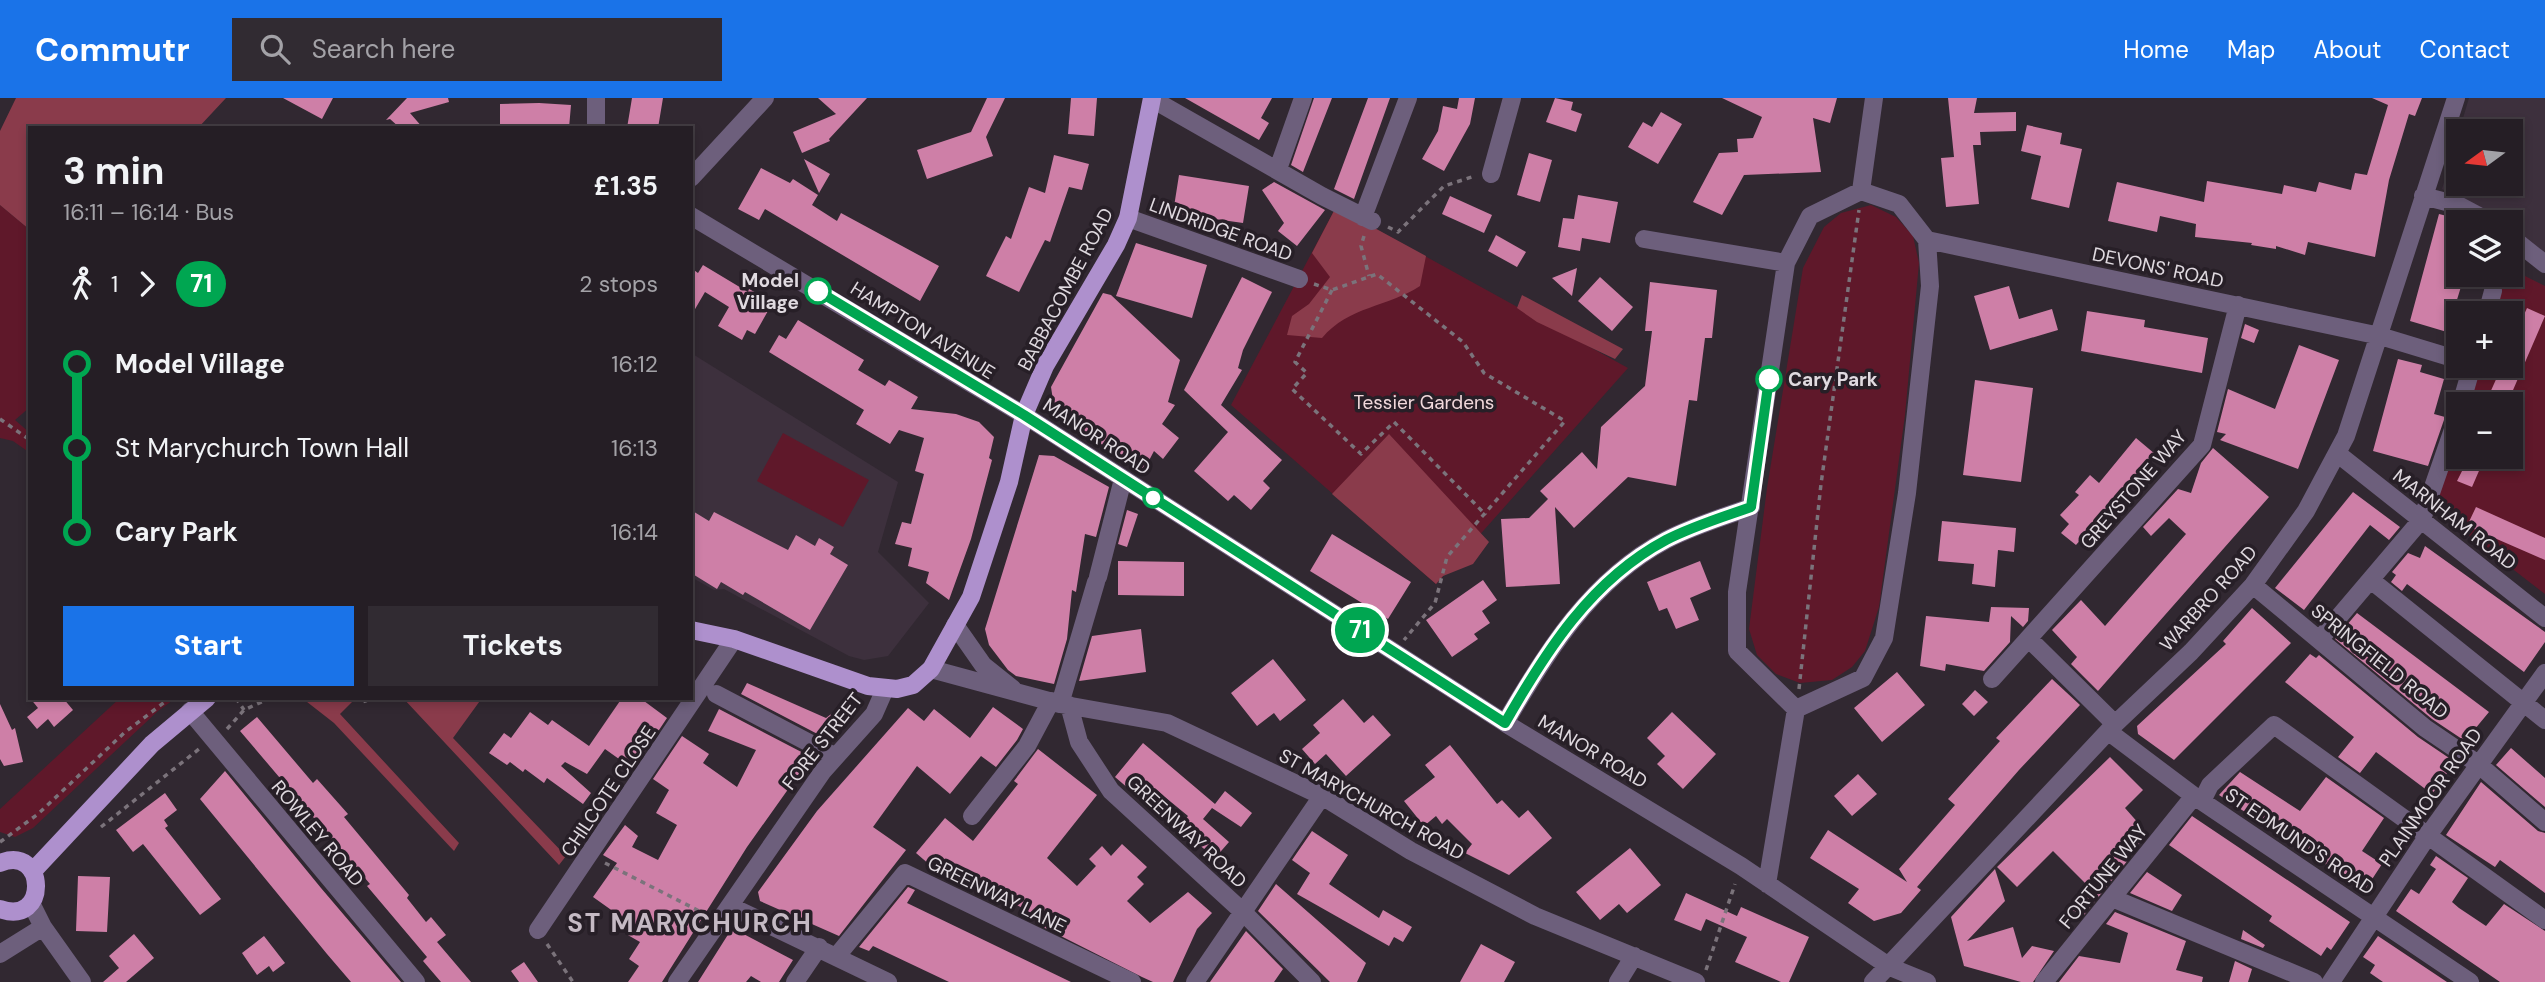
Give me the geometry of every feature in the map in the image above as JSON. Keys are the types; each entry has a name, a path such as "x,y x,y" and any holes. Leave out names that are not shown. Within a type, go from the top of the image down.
{"main road":[{"name":"BABBACOMBE ROAD","path":"1024,415 1045,366 1116,245 1128,218 1152,99"},
{"name":"FORE STREET","path":"886,689 913,685 931,669 955,625 976,582 1009,482 1024,415"},
{"path":"693,630 734,639 800,665 886,689"},
{"path":"33,871 101,795 204,700"},
{"path":"0,863 21,862 33,871 37,887 31,903 18,911 0,909"}],"street":[{"path":"596,98 596,126"},
{"path":"693,176 765,98"},
{"path":"1278,169 1303,98"},
{"path":"1152,99 1368,219 1408,98"},
{"path":"1491,174 1512,98"},
{"path":"1861,191 1874,98"},
{"name":"WARBRO ROAD","path":"1873,982 1890,967 2112,728 2191,652 2253,585 2306,511 2338,454 2380,336 2456,98"},
{"path":"1861,191 1899,204 1927,240 1930,286 1907,493 1884,638 1863,678 1796,709 1737,651 1737,592 1786,263 1810,216 1861,191"},
{"path":"2423,197 2458,205 2467,210"},
{"name":"HAMPTON AVENUE","path":"693,217 1024,415"},
{"name":"LINDRIDGE ROAD","path":"1128,218 1299,279"},
{"path":"1644,239 1786,263"},
{"name":"DEVONS' ROAD","path":"1927,240 2380,336 2446,356"},
{"path":"2523,247 2545,264"},
{"path":"2490,301 2493,291"},
{"name":"GREYSTONE WAY","path":"1992,679 2202,445 2238,305"},
{"name":"MANOR ROAD","path":"1024,415 1505,723 1741,866 1890,967 1927,982"},
{"path":"2320,639 2372,582 2422,519 2446,449"},
{"name":"MARNHAM ROAD","path":"2338,454 2545,618"},
{"path":"972,816 984,789 1027,746 1060,703 1123,479"},
{"path":"1505,723 1536,670 1577,612 1606,583 1666,540 1751,507"},
{"path":"2372,582 2545,720"},
{"name":"SPRINGFIELD ROAD","path":"2253,585 2425,728 2478,764 2545,822"},
{"name":"ST MARYCHURCH ROAD","path":"955,625 983,665 1018,693"},
{"name":"CHILCOTE CLOSE","path":"538,930 734,639"},
{"path":"2029,639 2112,728"},
{"name":"ST MARYCHURCH ROAD","path":"931,669 1060,703 1167,723 1322,796 1411,851 1524,910 1696,982"},
{"name":"PLAINMOOR ROAD","path":"2331,982 2429,834 2545,673"},
{"name":"FORE STREET","path":"677,982 834,756 874,714 886,689"},
{"path":"716,694 834,756"},
{"name":"GREENWAY ROAD","path":"1060,703 1079,742 1111,791 1242,912 1312,982"},
{"path":"1767,884 1796,709"},
{"name":"ROWLEY ROAD","path":"190,711 415,982"},
{"name":"FORTUNE WAY","path":"2044,982 2112,898 2210,785 2274,725 2429,834"},
{"name":"ST EDMUND'S ROAD","path":"2112,728 2198,799 2470,982"},
{"path":"1195,982 1322,796"},
{"path":"2429,834 2545,920"},
{"name":"GREENWAY LANE","path":"836,957 905,873 1132,982"},
{"path":"2112,898 2314,982"},
{"path":"31,903 43,927 82,982"},
{"path":"730,906 888,982"},
{"path":"0,954 43,927"},
{"path":"795,982 819,947"},
{"path":"1618,982 1634,956"}],"path":[{"path":"1369,277 1361,246 1368,219 1398,232 1444,186 1463,178 1491,174"},
{"path":"1796,709 1821,484 1861,191"},
{"path":"1299,279 1332,290 1377,274 1417,303 1423,314 1463,342 1485,373 1565,421 1447,557 1434,603 1394,652"},
{"path":"1332,290 1296,362 1307,373 1292,389 1361,454 1394,422 1486,515"},
{"path":"0,419 28,439"},
{"path":"0,842 38,814 124,733 167,700"},
{"path":"237,700 244,710"},
{"path":"100,828 193,751 215,743 244,710 266,700"},
{"path":"365,700 366,704"},
{"path":"591,855 718,920"},
{"path":"1702,982 1741,866"},
{"path":"538,930 573,982"}],"shaded area":[{"path":"16,98 226,98 200,126 28,126 28,228 0,205 0,131"},
{"path":"2469,98 2545,98 2545,256 2523,240 2523,210 2478,210 2454,196 2524,196 2524,119 2463,119"},
{"path":"2446,176 2446,191 2442,189"},
{"path":"1336,207 1426,256 1420,286 1344,319 1322,338 1287,335 1292,316 1309,304 1330,277 1312,253"},
{"path":"1522,295 1623,349 1615,359 1537,322 1517,308"},
{"path":"693,354 898,482 878,552 929,603 888,656 864,660 849,656 724,589 714,590 693,578"},
{"path":"1389,434 1489,542 1473,564 1443,576 1436,584 1332,494"},
{"path":"305,700 354,700 340,714 459,843 454,851 334,723"},
{"path":"405,700 481,700 453,738 566,856 559,865"}],"green space":[{"path":"0,205 28,228 28,409 15,420 28,431 28,452 13,441 0,438"},
{"name":"Cary Park","path":"1871,205 1896,217 1913,236 1919,263 1905,415 1879,607 1865,651 1852,667 1832,680 1800,683 1776,674 1757,655 1749,629 1767,488 1803,268 1824,227 1841,213"},
{"name":"Tessier Gardens","path":"1336,207 1628,368 1436,584 1231,405"},
{"path":"2523,275 2545,286 2545,594 2435,509 2447,469 2523,469 2523,392 2470,392 2475,378 2523,378 2523,301 2498,301 2502,287 2523,287"},
{"path":"783,433 869,480 843,527 757,481"},
{"path":"118,700 173,700 158,711 33,828 15,837 0,832 0,809"}],"building":[{"path":"283,98 333,98 322,119"},
{"path":"407,98 448,98 449,102 410,113 421,126 398,126 390,119 386,120"},
{"path":"632,98 663,98 658,126 627,126"},
{"path":"818,98 867,98 830,141 802,153 793,132 836,114"},
{"path":"987,98 1005,98 986,137 993,156 927,179 917,150 971,132"},
{"path":"1071,98 1097,98 1094,136 1068,134"},
{"path":"1185,98 1272,98 1261,118 1269,123 1259,140"},
{"path":"1314,98 1332,98 1303,172 1291,165"},
{"path":"1368,98 1390,98 1354,199 1334,189"},
{"path":"1459,98 1475,98 1470,124 1444,171 1422,159 1438,131 1443,106 1457,109"},
{"path":"1555,98 1573,102 1571,110 1582,114 1576,132 1546,122"},
{"path":"1722,98 1837,98 1830,123 1813,118 1821,172 1744,175 1722,215 1693,202 1719,153 1738,152 1737,139 1753,138 1762,117"},
{"path":"1948,98 1977,98 1974,113 2016,112 2016,131 1980,132 1981,145 1973,145 1979,204 1946,207 1941,158 1954,157"},
{"path":"2372,98 2422,98 2415,116 2409,114 2389,180 2375,257 2308,242 2305,255 2276,246 2276,249 2251,245 2252,243 2195,237 2196,224 2160,216 2157,232 2108,221 2117,182 2204,202 2207,181 2282,194 2284,185 2316,192 2319,182 2351,190 2355,173 2367,175 2388,105"},
{"path":"500,104 571,105 569,126 500,126"},
{"path":"1661,112 1682,124 1658,164 1628,147 1643,122 1652,127"},
{"path":"2027,125 2062,133 2060,144 2082,149 2069,208 2031,199 2041,156 2021,151"},
{"path":"1529,153 1552,160 1540,202 1517,195"},
{"path":"1054,155 1089,164 1082,190 1069,187 1050,242 1045,240 1019,292 986,276 1006,236 1011,239 1029,187 1045,193"},
{"path":"804,159 830,174 819,193"},
{"path":"761,168 790,183 793,179 818,195 812,205 837,221 841,213 939,266 920,301 765,209 759,220 738,209"},
{"path":"1179,175 1249,186 1243,223 1173,213"},
{"path":"1274,182 1325,210 1297,246 1278,231 1284,223 1262,190"},
{"path":"1578,195 1618,202 1610,243 1582,238 1580,251 1558,247 1563,218 1574,219"},
{"path":"1450,196 1492,215 1484,233 1442,214"},
{"path":"2439,214 2446,216 2446,287 2461,287 2457,301 2446,301 2446,332 2410,321"},
{"path":"1496,235 1526,252 1517,267 1488,251"},
{"path":"1136,243 1207,265 1192,318 1116,296"},
{"path":"703,265 748,292 749,289 773,302 755,334 747,330 742,340 718,326 729,307 705,292 693,313 693,269 698,273"},
{"path":"1577,268 1572,296 1552,278"},
{"path":"1242,277 1272,292 1243,350 1238,368 1242,370 1221,405 1282,460 1263,481 1270,488 1251,510 1234,495 1228,501 1194,471 1228,432 1184,390"},
{"path":"1600,277 1633,307 1612,331 1578,301"},
{"path":"1650,282 1717,290 1712,338 1705,338 1697,401 1689,400 1676,486 1628,477 1574,528 1555,507 1560,584 1506,587 1501,519 1529,518 1548,499 1540,491 1582,452 1597,469 1601,427 1645,386 1652,331 1645,331"},
{"path":"2009,286 2019,319 2052,309 2058,330 1990,350 1974,296"},
{"path":"1103,293 1111,295 1180,360 1168,402 1175,405 1162,424 1179,438 1163,459 1154,451 1143,472 1055,413 1051,387"},
{"path":"2527,308 2545,316 2523,367 2523,317"},
{"path":"2087,311 2145,320 2144,327 2208,338 2202,373 2081,351"},
{"path":"798,320 864,360 858,370 885,386 889,380 918,397 911,409 956,414 979,422 994,437 989,458 992,460 971,539 949,600 926,583 929,572 908,566 912,548 895,544 902,522 911,524 924,474 915,471 924,438 899,430 890,444 856,424 864,410 769,352 779,335 786,339"},
{"path":"2245,324 2259,330 2254,343 2241,338"},
{"path":"2299,345 2339,360 2298,469 2220,440 2226,434 2217,432 2228,389 2275,409"},
{"path":"2398,359 2422,365 2420,372 2444,379 2434,414 2445,417 2428,466 2373,451"},
{"path":"2497,378 2518,378 2512,392 2490,392"},
{"path":"1975,380 2033,388 2021,482 1963,475"},
{"path":"2136,438 2155,454 2076,545 2061,533 2069,524 2060,515 2079,495 2075,492 2090,475 2099,483"},
{"path":"2213,448 2269,497 2098,691 2071,664 2077,657 2052,630 2081,600 2105,626 2186,534 2169,518 2151,536 2143,527 2178,489 2191,493 2201,463"},
{"path":"1039,455 1054,456 1109,487 1096,537 1085,534 1076,592 1072,590 1067,639 1054,684 1016,676 1008,670 989,645 985,629"},
{"path":"2463,469 2480,469 2472,487 2457,481"},
{"path":"2353,492 2400,527 2389,540 2370,525 2304,610 2275,588"},
{"path":"2476,507 2545,538 2545,560 2467,526"},
{"path":"1127,510 1138,514 1127,547 1118,544"},
{"path":"693,511 709,521 714,512 788,550 796,535 815,546 819,538 834,547 830,554 848,565 810,630 745,592 743,595 721,582 717,589 693,574"},
{"path":"1942,521 2016,528 2014,552 1998,550 1995,587 1972,584 1974,564 1938,561"},
{"path":"1332,534 1411,582 1388,619 1310,571"},
{"path":"2425,546 2545,632 2545,642 2524,672 2407,584 2402,591 2391,582 2396,575 2392,572 2408,553 2420,558"},
{"path":"1118,561 1184,562 1184,596 1118,595"},
{"path":"1700,561 1711,589 1690,598 1699,620 1676,629 1667,608 1659,611 1647,582"},
{"path":"1483,580 1497,600 1482,611 1490,623 1474,634 1478,639 1452,657 1426,620"},
{"path":"1991,607 2029,608 2028,621 2023,627 2011,616 2010,642 1984,671 1946,664 1945,671 1920,666 1926,616 1989,622"},
{"path":"2252,608 2291,643 2174,760 2138,734 2137,726 2226,644 2223,641"},
{"path":"2357,613 2489,712 2465,741 2432,719 2335,639"},
{"path":"1141,629 1146,672 1079,681 1092,636"},
{"path":"2310,654 2316,658 2319,655 2418,737 2455,762 2432,794 2376,752 2360,773 2338,757 2354,737 2285,682"},
{"path":"1273,659 1306,700 1280,721 1274,713 1257,726 1231,693"},
{"path":"1897,672 1925,705 1882,742 1854,708"},
{"path":"2052,679 2080,705 1917,887 1921,890 1901,913 1874,921 1848,903 1859,889 1810,858 1828,830 1907,882 1899,869 1955,805 1948,799 2000,741 1996,738"},
{"path":"747,683 826,718 835,711 848,720 829,740 741,694"},
{"path":"1975,690 1988,702 1974,716 1962,704"},
{"path":"1343,699 1364,723 1373,715 1391,735 1346,776 1326,754 1315,764 1302,749 1320,733 1313,725"},
{"path":"32,700 65,700 73,710 54,727 48,719 37,729 27,717 38,708"},
{"path":"621,700 643,700 667,718 633,769 605,749 587,774 565,762 561,766 591,793 583,804 547,778 544,783 525,769 523,772 510,762 507,765 489,753 504,733 511,738 530,712 548,725 552,720 589,746"},
{"path":"0,704 12,730 15,728 23,762 4,766 0,759"},
{"path":"993,707 1023,729 1017,740 996,767 981,756 950,794 917,766 873,827 906,850 839,936 760,901 758,892 817,811 908,708 924,721 934,709 970,738"},
{"path":"719,709 811,757 747,847 662,982 628,982 639,966 629,959 640,942 626,934 631,924 593,897 617,863 603,855 625,825 638,836 632,847 658,860 677,825 656,813 669,790 653,779 682,736 709,754 703,763 737,787 756,750 708,731"},
{"path":"1672,712 1716,754 1683,789 1657,764 1665,756 1647,738"},
{"path":"257,717 313,783 317,779 348,814 344,817 409,895 407,898 426,922 431,917 446,935 437,942 471,982 441,982 423,961 427,957 367,886 370,884 240,731"},
{"path":"1143,743 1215,804 1225,791 1252,813 1241,827 1212,808 1203,819 1229,842 1215,858 1179,828 1188,816 1154,788 1143,801 1115,777"},
{"path":"1450,745 1497,804 1502,800 1519,818 1528,810 1552,838 1509,875 1465,853 1472,844 1447,819 1442,824 1436,816 1424,826 1404,801 1435,777 1425,765"},
{"path":"2511,748 2545,778 2545,807 2496,765"},
{"path":"1038,749 1097,795 1047,858 1077,886 1096,866 1089,859 1102,846 1111,856 1122,844 1147,867 1137,877 1144,884 1127,901 1150,923 1188,892 1212,913 1197,929 1173,982 1153,982 1142,977 1039,925 1042,919 1008,900 941,866 937,871 916,853 945,818 973,841 1018,784 1014,781"},
{"path":"2110,757 2143,790 2125,808 2148,834 2125,859 2128,860 2084,915 2067,908 2087,885 2053,851 2017,887 1997,867"},
{"path":"225,771 401,982 351,982 327,954 200,799"},
{"path":"2240,772 2300,811 2326,777 2384,818 2362,851 2382,864 2365,890 2219,795"},
{"path":"1858,774 1877,794 1852,816 1834,796"},
{"path":"2481,782 2538,831 2545,833 2545,893 2500,860 2495,867 2446,835"},
{"path":"165,793 177,810 164,820 168,826 165,828 221,899 200,915 143,844 133,852 116,830"},
{"path":"2192,816 2350,922 2331,950 2327,947 2321,956 2269,921 2272,916 2169,845"},
{"path":"1312,831 1348,855 1329,884 1379,918 1383,910 1412,927 1403,942 1394,937 1389,946 1297,894 1310,873 1292,860"},
{"path":"1630,848 1661,885 1627,913 1619,904 1600,920 1576,892"},
{"path":"2436,856 2468,878 2452,902 2459,908 2486,926 2504,904 2545,931 2545,982 2500,982 2396,911 2411,889 2419,894 2436,869 2430,865"},
{"path":"1995,869 2005,901 1967,941 2013,927 2022,958 2032,946 2054,951 2033,982 2021,982 1964,966 1951,917"},
{"path":"2147,872 2182,895 2172,911 2130,893"},
{"path":"78,876 110,877 107,932 76,931"},
{"path":"1276,884 1366,963 1357,982 1330,982 1258,911"},
{"path":"908,887 915,890 907,903 1071,982 949,982 873,946 869,951 859,947"},
{"path":"1686,893 1737,916 1741,907 1809,937 1789,982 1781,982 1735,962 1747,937 1706,919 1701,931 1674,920"},
{"path":"2115,912 2186,941 2176,970 2203,977 2202,982 2059,982 2079,956 2120,963 2128,933 2106,924"},
{"path":"736,930 793,960 779,982 761,982 751,976 746,982 698,982 729,933"},
{"path":"2243,930 2265,945 2263,948 2241,939"},
{"path":"1246,931 1283,969 1274,982 1210,982"},
{"path":"134,934 154,958 126,982 103,982 119,968 109,956"},
{"path":"264,936 285,963 273,972 269,966 257,975 242,953"},
{"path":"2378,936 2447,982 2383,982 2370,973 2375,965 2363,957"},
{"path":"1481,944 1515,962 1504,982 1460,982"},
{"path":"2235,961 2252,969 2248,982 2229,982"},
{"path":"524,962 538,982 519,982 511,971"}],"bus line":[{"name":"71","path":"818,291 1092,457 1505,723 1536,670 1577,612 1606,583 1626,566 1666,540 1751,507 1769,379"}],"place":[{"name":"Model Village","path":"818,291"},
{"name":"Cary Park","path":"1769,379"}],"district":[{"name":"ST MARYCHURCH","path":"690,923"}]}
